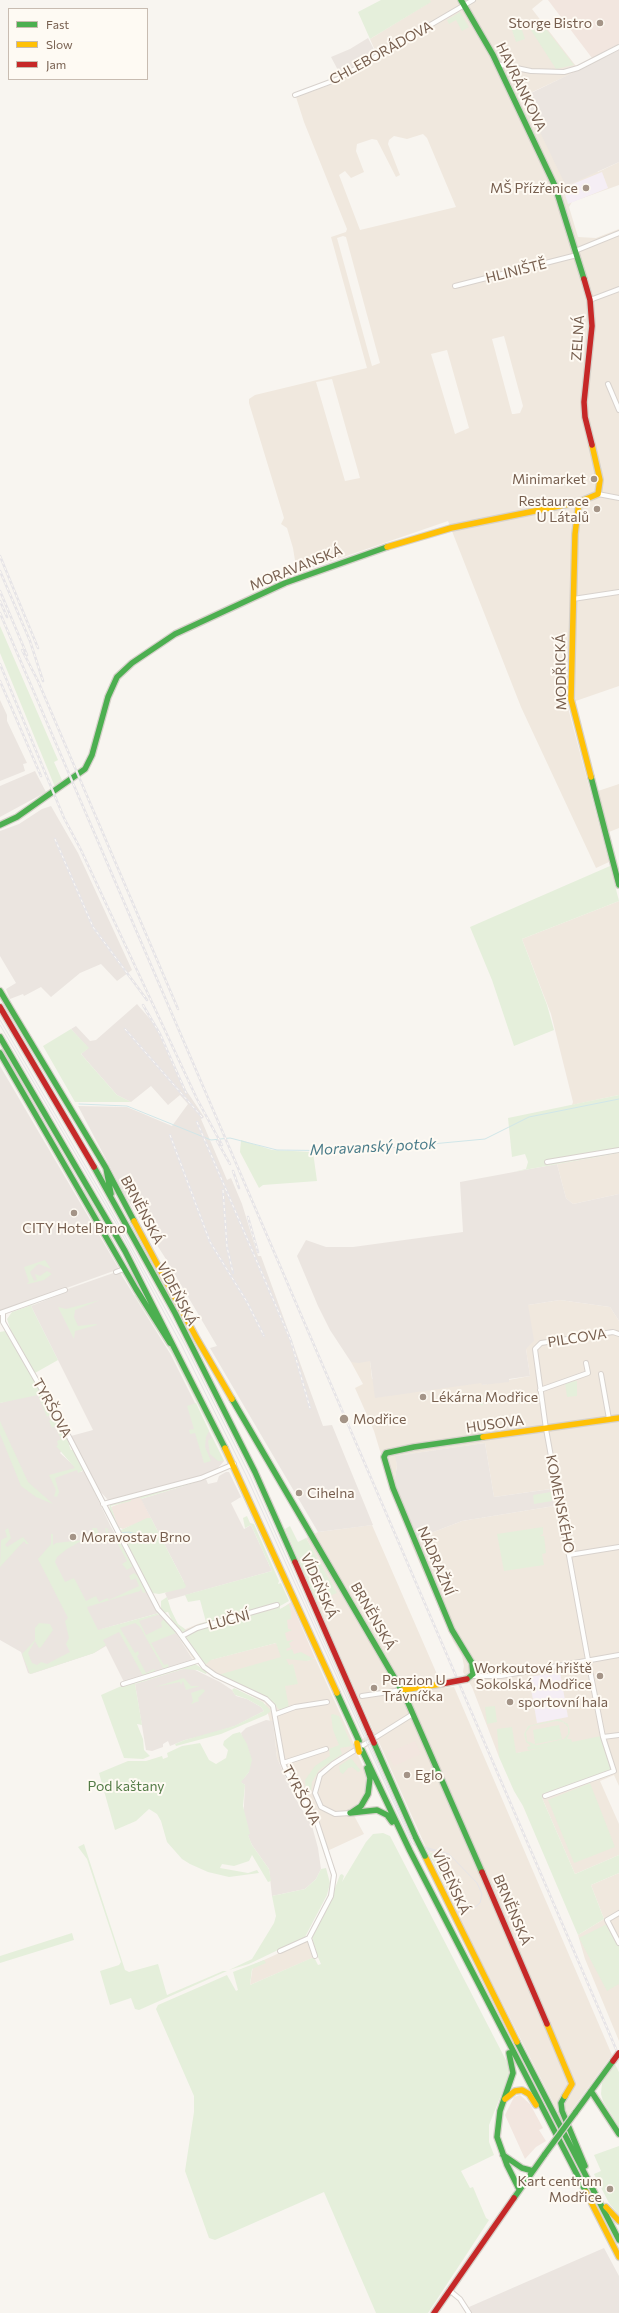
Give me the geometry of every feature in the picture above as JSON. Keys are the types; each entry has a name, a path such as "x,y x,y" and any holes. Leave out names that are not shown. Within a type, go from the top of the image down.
{"main road":[{"name":"HAVRÁNKOVA","path":"461,0 497,64 556,186"},
{"name":"ZELNÁ","path":"556,186 590,300 592,326 584,402 585,417 600,480 598,494"},
{"name":"MORAVANSKÁ","path":"0,825 17,817 84,771 91,759 108,697 117,677 132,663 175,634 285,583 413,538 451,528 579,502 598,494"},
{"name":"MODŘICKÁ","path":"579,502 575,534 571,699 619,885"},
{"path":"0,991 106,1168 113,1200"},
{"name":"VÍDEŇSKÁ","path":"0,1007 113,1200 175,1313 255,1472 416,1838 489,1988 592,2187"},
{"name":"VÍDEŇSKÁ","path":"0,1037 125,1251 185,1367 234,1464 282,1566 361,1751 410,1851 501,2028"},
{"name":"VÍDEŇSKÁ","path":"0,1054 124,1269 185,1367"},
{"name":"BRNĚNSKÁ","path":"106,1168 196,1337 402,1690 569,2074 572,2084 561,2102 562,2111 582,2156 592,2187"},
{"name":"HUSOVA","path":"386,1453 414,1447 619,1418"},
{"name":"NÁDRAŽNÍ","path":"386,1453 384,1457 393,1488 452,1630 472,1663 473,1676"},
{"path":"402,1690 467,1679 473,1676"},
{"path":"350,1813 363,1803 370,1788 369,1774 361,1751"},
{"path":"350,1813 374,1810 387,1815 402,1842 410,1851"},
{"path":"501,2028 513,2069 497,2125 497,2137 503,2155 519,2189"},
{"path":"501,2028 619,2257"},
{"path":"434,2313 448,2290 519,2189 619,2053"},
{"path":"505,2099 516,2091 524,2091 530,2094 543,2116 550,2122"},
{"path":"591,2091 619,2134"},
{"path":"503,2155 522,2168 533,2170"},
{"path":"592,2187 619,2222"},
{"path":"592,2187 619,2240"}],"street":[{"name":"CHLEBORÁDOVA","path":"295,95 338,79 473,0"},
{"path":"497,64 531,71 564,72 578,68 619,47"},
{"name":"HLINIŠTĚ","path":"455,286 576,253 619,233"},
{"path":"590,300 619,289"},
{"path":"608,384 619,410"},
{"path":"598,494 619,498"},
{"path":"573,599 619,592"},
{"path":"547,1162 619,1150"},
{"path":"116,1272 124,1269"},
{"path":"1,1312 65,1290"},
{"name":"TYRŠOVA","path":"1,1312 3,1322 62,1425 158,1609 182,1636 197,1661 215,1675 266,1699 273,1706 276,1714 283,1763 287,1773 312,1811 319,1826 334,1875 331,1896 309,1938"},
{"name":"PILCOVA","path":"536,1347 549,1342 613,1332 619,1334"},
{"name":"KOMENSKÉHO","path":"536,1347 540,1390 546,1428 588,1660 603,1737 614,1771 545,1796"},
{"path":"540,1390 588,1373 586,1363"},
{"path":"601,1374 609,1419"},
{"path":"103,1504 201,1478 234,1464"},
{"path":"569,1555 619,1547"},
{"name":"LUČNÍ","path":"182,1636 198,1628 277,1606"},
{"path":"473,1676 500,1676 619,1655"},
{"path":"123,1684 197,1661"},
{"path":"362,1696 402,1690"},
{"path":"276,1714 295,1707 327,1702"},
{"path":"350,1813 332,1814 319,1805 315,1790 317,1782 323,1772 413,1714"},
{"path":"603,1737 619,1735"},
{"path":"283,1763 326,1749"},
{"path":"312,1811 319,1805"},
{"path":"619,1913 607,1920 619,1943"},
{"path":"280,1951 309,1938 315,1956"},
{"path":"448,2290 460,2299 469,2313"}],"shaded area":[{"path":"430,0 543,0 532,9 579,70 526,95 598,172 619,162 619,185 572,202 569,207 578,237 596,238 619,229 619,686 567,704 609,862 596,868 521,707 448,521 297,573 293,548 287,528 281,524 284,518 249,403 249,399 255,395 367,368 331,237 346,232 347,229 304,122 296,97 333,84 330,77 341,74 377,55 370,39 430,2","holes":["423,134 427,138 456,207 360,230 339,175 345,171 351,178 364,172 356,151 357,144 372,139 377,140 396,177 400,175 388,144 389,140 394,136 407,139","343,236 346,237 380,363 372,366 337,238","504,336 523,406 520,413 512,414 492,339","447,350 469,428 455,434 431,354","332,379 360,478 345,481 316,382"]},
{"path":"548,0 619,0 619,44 592,58"},
{"path":"368,38 377,55 340,74 331,57 350,49"},
{"path":"619,50 619,162 566,186 523,97"},
{"name":"MŠ Přízřenice","path":"602,172 608,188 568,204 563,188"},
{"path":"0,700 7,715 7,721 27,763 23,764 25,771 0,781"},
{"path":"35,771 46,792 0,817 0,786"},
{"path":"619,784 619,828 609,832 598,791"},
{"path":"51,806 78,853 132,970 117,981 101,964 80,973 51,997 41,987 24,996 23,994 10,999 6,989 16,983 0,956 0,831 19,824 42,809"},
{"path":"619,901 619,1095 572,1105 573,1102 551,1014 522,939"},
{"path":"137,1004 156,1026 186,1090 204,1117 201,1119 227,1180 231,1178 242,1204 258,1256 261,1256 323,1426 332,1425 373,1525 318,1532 210,1348 217,1346 164,1256 126,1197 78,1106 127,1107 172,1126 188,1104 180,1095 168,1105 151,1086 131,1102 117,1095 81,1054 88,1048 71,1029 76,1026 90,1041 96,1040"},
{"path":"0,1066 119,1269 0,1312"},
{"path":"619,1153 619,1194 573,1204 566,1198 557,1164"},
{"path":"557,1164 566,1198 573,1204 619,1194 619,1321 610,1307 560,1300 528,1305 534,1341 526,1349 530,1376 509,1379 509,1382 482,1385 481,1383 375,1398 370,1361 359,1363 351,1362 330,1330 318,1306 297,1256 306,1240 326,1247 353,1247 463,1232 460,1182"},
{"path":"119,1271 171,1355 224,1461 218,1468 206,1474 115,1500 108,1500 98,1489 71,1436 93,1430 31,1306 66,1292 65,1290"},
{"path":"560,1300 610,1307 619,1321 619,1786 614,1775 600,1781 619,1824 619,1855 575,1874 542,1798 542,1793 612,1770 522,1752 499,1757 472,1687 463,1672 464,1666 462,1656 453,1641 410,1541 462,1521 554,1506 551,1489 494,1497 485,1443 396,1456 397,1466 394,1483 383,1461 374,1431 355,1388 363,1384 351,1362 370,1360 372,1379 482,1383 482,1385 530,1376 526,1349 528,1305"},
{"path":"40,1391 59,1422 67,1445 60,1453 81,1472 84,1470 110,1525 159,1613 98,1630 160,1614 176,1633 193,1660 124,1682 106,1646 94,1653 31,1674 28,1673 21,1652 0,1640 0,1403"},
{"path":"485,1443 494,1497 551,1489 554,1506 462,1521 418,1538 394,1483 397,1466 395,1456"},
{"path":"229,1472 241,1497 231,1503 244,1529 251,1525 272,1571 168,1600 165,1593 184,1582 141,1499 206,1479 208,1484 217,1482 219,1476"},
{"path":"140,1496 151,1518 123,1529 118,1527 111,1507"},
{"path":"372,1525 443,1688 454,1687 612,2055 563,2122 463,1926 441,1877 444,1875 438,1854 428,1852 378,1740 357,1753 366,1773 367,1789 363,1797 351,1810 364,1834 325,1852 315,1820 277,1758 273,1721 270,1721 265,1703 207,1672 193,1659 176,1633 198,1624 276,1603 280,1610 208,1629 210,1660 276,1643 307,1661 315,1658 354,1744 374,1732 316,1601 336,1592 306,1538 318,1532"},
{"path":"291,1602 315,1658 282,1659 280,1610"},
{"path":"189,1667 220,1682 232,1690 236,1696 247,1699 261,1707 264,1711 235,1726 185,1740 170,1746 168,1741 163,1744 163,1747 152,1751 146,1750 135,1684"},
{"path":"560,1672 568,1717 537,1723 529,1677"},
{"path":"266,1720 273,1721 277,1758 294,1796 312,1826 318,1848 321,1869 316,1879 305,1889 272,1896 269,1869 252,1845 243,1824 245,1785 240,1782 249,1772 241,1733 246,1728"},
{"path":"415,1741 421,1754 394,1766 387,1753"},
{"path":"619,1873 619,2041 585,1959 578,1935 604,1919 591,1885"},
{"path":"312,1938 317,1956 250,1985 253,1965"},
{"path":"520,2095 530,2104 543,2128 539,2130 546,2141 536,2147 525,2159 505,2115 514,2097"},
{"path":"604,2248 619,2276 619,2313 472,2313 469,2307"}],"green space":[{"path":"381,0 430,0 431,2 370,39 358,12"},
{"path":"460,12 469,27 462,31 456,20 449,24 447,20"},
{"path":"518,18 525,39 516,42 509,21"},
{"path":"539,20 574,65 556,69 529,27"},
{"path":"0,626 58,760 54,762 62,780 55,787 0,653"},
{"path":"610,866 619,901 522,939 547,1005 554,1030 514,1046 492,980 470,927"},
{"path":"71,1029 89,1048 81,1054 117,1095 131,1102 75,1102 43,1046"},
{"path":"619,1095 619,1153 513,1172 526,1169 528,1162 525,1154 512,1157 508,1118"},
{"path":"241,1140 272,1150 313,1152 317,1181 263,1185 259,1188 240,1152"},
{"path":"83,1190 85,1190 149,1306 136,1285"},
{"path":"45,1260 51,1269 39,1264 36,1266 30,1272 34,1281 37,1280 35,1274 40,1276 47,1271 52,1274 44,1280 28,1284 27,1283 29,1282 24,1267"},
{"path":"134,1295 137,1296 177,1358 225,1454 226,1460 172,1354"},
{"path":"100,1300 75,1310 74,1317 78,1326 97,1325 75,1331 74,1339 58,1307 66,1309"},
{"path":"40,1302 31,1306 58,1360 35,1373 12,1334 7,1319 12,1312"},
{"path":"5,1331 52,1410 51,1415 47,1417 38,1395 0,1403 0,1332"},
{"path":"577,1381 577,1396 567,1397 565,1382"},
{"path":"479,1393 482,1395 483,1406 471,1399 470,1395"},
{"path":"196,1403 209,1431 206,1437 205,1447 211,1461 204,1463 195,1433 190,1434 189,1430 194,1429 187,1406"},
{"path":"54,1419 59,1422 71,1445 69,1445 71,1450 74,1450 84,1470 78,1473 77,1470 55,1478 59,1492 57,1497 54,1496 56,1490 49,1475 75,1468 56,1446 58,1445 57,1441 61,1439 55,1426 52,1428 49,1421 46,1422"},
{"path":"0,1421 28,1482 53,1504 36,1497 21,1486 0,1434"},
{"path":"212,1437 224,1461 218,1461 210,1454 208,1441"},
{"path":"232,1473 235,1477 291,1601 264,1543"},
{"path":"203,1478 206,1479 141,1499 140,1497 131,1499 131,1501 111,1506 118,1527 122,1527 120,1528 118,1528 109,1510 110,1505 115,1503"},
{"path":"551,1492 552,1501 534,1504 533,1495"},
{"path":"247,1516 250,1523 254,1524 279,1581 278,1584 281,1583 289,1601 280,1606 280,1609 289,1604 291,1612 291,1619 287,1620 288,1629 292,1630 285,1633 287,1641 294,1640 289,1643 291,1647 286,1649 287,1651 292,1649 294,1654 301,1652 314,1659 307,1661 286,1659 289,1665 293,1664 298,1684 285,1686 289,1708 280,1711 273,1702 261,1694 233,1682 233,1680 218,1675 281,1657 276,1643 211,1660 205,1665 185,1638 196,1630 232,1619 272,1610 277,1607 258,1608 257,1611 201,1625 198,1624 206,1622 200,1600 188,1602 185,1595 272,1571 251,1525 245,1528 243,1518"},
{"path":"147,1518 151,1518 186,1586 185,1588 159,1594 152,1593 120,1533 121,1530"},
{"path":"290,1526 298,1542 306,1538 337,1593 316,1601 285,1529"},
{"path":"543,1527 543,1534 540,1536 544,1536 546,1553 542,1554 544,1565 504,1571 497,1534"},
{"path":"8,1528 11,1538 5,1545 7,1547 23,1537 29,1544 26,1544 24,1541 0,1567 1,1540 7,1537 5,1530"},
{"path":"92,1528 97,1528 99,1536 107,1535 105,1528 109,1529 107,1530 109,1535 112,1535 112,1539 92,1539 95,1537"},
{"path":"51,1534 53,1534 53,1545 56,1543 83,1540 67,1549 57,1557 55,1562 65,1582 74,1578 86,1601 96,1596 99,1602 107,1598 109,1600 139,1586 134,1577 135,1579 131,1580 129,1576 134,1573 138,1576 147,1592 143,1593 140,1587 140,1591 87,1607 88,1610 98,1630 159,1613 160,1614 139,1621 146,1635 162,1627 161,1622 164,1619 176,1633 151,1643 164,1665 168,1664 169,1668 163,1668 140,1627 135,1623 120,1628 135,1653 138,1651 139,1654 137,1656 146,1673 154,1669 156,1672 145,1676 142,1674 119,1632 103,1640 106,1645 94,1653 30,1674 22,1654 35,1640 35,1628 39,1623 50,1624 53,1630 41,1647 39,1648 35,1641 28,1653 32,1663 37,1665 41,1662 47,1664 70,1652 66,1644 69,1638 65,1621 68,1618 38,1559 51,1544"},
{"path":"113,1535 118,1539 133,1566 127,1570 122,1564 127,1561"},
{"path":"167,1597 171,1610 178,1624 185,1629 185,1632 182,1632 173,1623 168,1612 164,1613 161,1609 161,1601"},
{"path":"194,1663 207,1672 206,1674 197,1670 183,1669 135,1684 142,1725 137,1724 143,1739 144,1750 150,1756 143,1759 124,1758 101,1695 126,1684"},
{"path":"184,1678 191,1686 200,1686 186,1690 183,1681 181,1685 180,1682 155,1687"},
{"path":"234,1688 263,1702 271,1711 266,1715 221,1734 176,1746 175,1744 185,1740 234,1726 264,1711 261,1707 247,1699 235,1695 232,1690"},
{"path":"203,1689 205,1691 198,1698 199,1701 191,1704 193,1701 191,1693"},
{"path":"495,1706 497,1722 487,1724 485,1707"},
{"path":"333,1714 339,1716 352,1746 340,1748 342,1754 319,1770 312,1782 311,1791 306,1791 305,1780 315,1766 330,1756 329,1749 339,1745 333,1730 331,1715"},
{"path":"559,1719 568,1724 570,1732 567,1739 571,1739 572,1742 601,1736 613,1770 542,1794 544,1797 542,1798 575,1874 619,1855 619,1873 591,1885 604,1919 578,1935 523,1806 514,1791 499,1757 497,1729 512,1727 516,1753 543,1748 528,1750 527,1747 531,1746 526,1742 524,1734 528,1726","holes":["556,1721 563,1722 568,1727 568,1734 564,1739 537,1745 527,1741 526,1732 531,1726"]},
{"path":"559,1725 562,1739 535,1744 533,1730"},
{"name":"Pod kaštany","path":"240,1732 247,1744 252,1760 249,1772 241,1782 245,1785 243,1806 250,1834 248,1835 252,1845 269,1869 271,1881 268,1882 252,1855 249,1861 234,1866 222,1864 220,1868 248,1873 257,1870 259,1873 229,1877 208,1872 190,1864 182,1859 167,1842 161,1821 157,1814 149,1809 136,1821 115,1830 99,1773 128,1761 146,1761 162,1756 163,1759 168,1757 167,1753 182,1746 200,1743 209,1760 216,1764 226,1758 228,1750 223,1745 224,1741 233,1734"},
{"path":"351,1758 361,1771 358,1772 352,1767 348,1768 343,1774 340,1772 339,1766"},
{"path":"590,1783 615,1847 574,1863 548,1800"},
{"path":"383,1833 390,1836 511,2070 489,2125 489,2142 494,2155 461,2171 470,2188 473,2187 486,2218 489,2220 428,2313 376,2313 324,2192 215,2240 209,2238 185,2171 194,2112 194,2096 156,2009 158,2005 227,1975 236,1991 238,1990 233,1972 264,1960 266,1963 252,1969 250,1985 314,1957 318,1965 321,1964 313,1946 312,1934 328,1906 340,1875 342,1874 344,1876 342,1882 366,1842 373,1834"},
{"path":"84,1844 125,1970 129,1972 158,1964 167,1995 223,1971 227,1971 139,2010 135,2009 131,1998 110,2005 100,1971 119,1965 121,1962 87,1859 78,1847"},
{"path":"428,1852 439,1855 445,1875 441,1877"},
{"path":"326,1868 330,1883 327,1895 305,1937 249,1964 229,1970 252,1959 274,1923 276,1916 272,1896 305,1889 316,1879 321,1869"},
{"path":"607,1924 619,1947 619,1984 607,1991 579,1938"},
{"path":"72,1933 74,1940 0,1963 0,1956"},
{"path":"615,2064 619,2072 619,2127 603,2101 601,2094 602,2083"},
{"name":"Kart centrum Modřice","path":"619,2146 619,2215 609,2203 594,2174 601,2171 594,2155"}],"waterway":[{"name":"Moravanský potok","path":"79,1104 127,1106 211,1140 230,1138 277,1150 357,1151 485,1139 529,1117 619,1099"},
{"path":"120,1533 129,1532 139,1535"}],"tram line":[{"path":"0,1020 107,1203 184,1343 249,1474 411,1838 418,1845 449,1854 477,1883 482,1894 480,1903 475,1907 465,1908 455,1901 447,1865 443,1856 438,1852 416,1846 412,1843 246,1475 181,1344 116,1223 0,1025"}],"railway":[{"path":"0,556 38,648"},
{"path":"0,571 30,641 43,681"},
{"path":"0,591 27,655"},
{"path":"0,601 7,617"},
{"path":"0,613 619,2056"},
{"path":"22,650 38,681 178,1009"},
{"path":"0,664 64,818 81,850 197,1099 222,1145"},
{"path":"0,681 41,776"},
{"path":"55,839 93,927 147,1000"},
{"path":"143,1005 160,1034 186,1093"},
{"path":"125,1029 202,1117"},
{"path":"197,1122 291,1341 310,1408"},
{"path":"170,1135 210,1242 247,1302 264,1336"},
{"path":"217,1141 230,1164"},
{"path":"233,1171 239,1188"},
{"path":"223,1190 227,1247 233,1273"},
{"path":"248,1217 258,1252"}],"traffic: fast":[{"path":"461,0 493,55 555,186 584,279"},
{"path":"0,825 17,817 85,769 92,755 108,697 117,677 132,663 175,634 285,583 387,547"},
{"path":"591,777 619,885"},
{"path":"0,991 106,1168 134,1221"},
{"path":"0,1037 125,1251 225,1448"},
{"path":"0,1053 136,1289 170,1343"},
{"path":"94,1167 175,1313 255,1472 295,1562"},
{"path":"106,1168 111,1194"},
{"path":"232,1399 405,1696 482,1872"},
{"path":"467,1679 473,1674 472,1663 452,1630 393,1488 384,1457 386,1453 414,1447 483,1437"},
{"path":"337,1693 359,1741"},
{"path":"374,1743 416,1838"},
{"path":"362,1750 410,1851 586,2192"},
{"path":"352,1812 361,1806 368,1794 370,1778 367,1768"},
{"path":"350,1813 377,1810 387,1815 392,1822"},
{"path":"416,1838 425,1856"},
{"path":"517,2042 619,2240"},
{"path":"509,2053 513,2073 500,2111 497,2137 507,2165 519,2189"},
{"path":"575,2113 613,2061"},
{"path":"591,2091 619,2134"},
{"path":"565,2096 561,2103 562,2111 585,2166"},
{"path":"545,2154 575,2113"},
{"path":"514,2198 545,2154"},
{"path":"503,2155 522,2168 533,2171"}],"traffic: slow":[{"path":"387,547 451,528 579,502 598,494 600,480 592,445"},
{"path":"579,502 575,534 571,699 591,777"},
{"path":"134,1221 196,1337 232,1399"},
{"path":"483,1437 619,1418"},
{"path":"225,1448 337,1693"},
{"path":"402,1690 441,1684"},
{"path":"357,1743 359,1752"},
{"path":"425,1856 517,2042"},
{"path":"547,2024 572,2084 565,2096"},
{"path":"505,2099 515,2091 522,2090 529,2094 536,2105"},
{"path":"586,2192 619,2257"},
{"path":"606,2207 619,2221"}],"traffic: jam":[{"path":"584,279 590,300 592,326 584,402 585,417 592,445"},
{"path":"0,1007 94,1167"},
{"path":"295,1562 370,1734"},
{"path":"441,1684 467,1679"},
{"path":"370,1734 374,1743"},
{"path":"482,1872 547,2024"},
{"path":"613,2061 619,2053"},
{"path":"434,2313 514,2198"}],"place":[{"name":"Storge Bistro","path":"600,23"},
{"name":"MŠ Přízřenice","path":"586,188"},
{"name":"Minimarket","path":"594,479"},
{"name":"Restaurace U Látalů","path":"597,509"},
{"name":"CITY Hotel Brno","path":"74,1213"},
{"name":"Lékárna Modřice","path":"423,1397"},
{"name":"Modřice","path":"344,1419"},
{"name":"Cihelna","path":"299,1493"},
{"name":"Moravostav Brno","path":"73,1537"},
{"name":"Workoutové hřiště Sokolská, Modřice","path":"600,1676"},
{"name":"Penzion U Trávníčka","path":"374,1688"},
{"name":"sportovní hala","path":"510,1702"},
{"name":"Eglo","path":"407,1775"},
{"name":"Kart centrum Modřice","path":"610,2189"}]}
